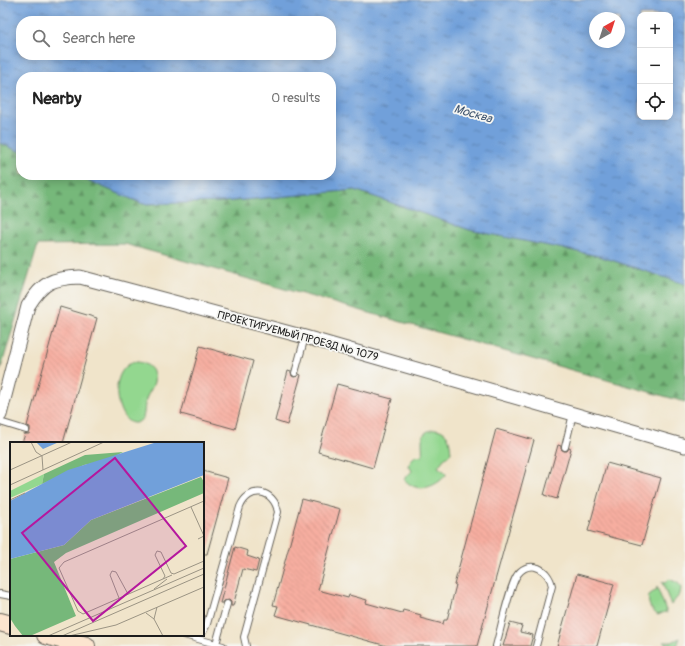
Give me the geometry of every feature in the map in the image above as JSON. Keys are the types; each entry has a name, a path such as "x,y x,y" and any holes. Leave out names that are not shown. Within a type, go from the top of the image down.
{"main road":[{"path":"0,622 10,625"},
{"path":"50,636 86,646"}],"street":[{"name":"ПРОЕКТИРУЕМЫЙ ПРОЕЗД № 1079","path":"0,415 28,306 38,291 50,282 62,277 80,277 305,337 685,446"}],"lane":[{"path":"295,373 305,337"},
{"path":"565,447 573,414"},
{"path":"0,422 26,430"},
{"path":"204,630 207,624 240,506 246,497 257,492 269,495 277,505 278,512 244,637 246,646"},
{"path":"496,646 516,576 526,568 532,567 543,570 551,580 552,586 536,646"},
{"path":"0,594 10,596"},
{"path":"216,644 227,604"},
{"path":"195,636 223,646"}],"green space":[{"path":"0,143 16,150 16,180 87,180 143,204 222,202 355,190 470,230 599,256 685,284 685,402 125,244 38,245 0,371"},
{"path":"134,362 146,364 154,373 153,384 146,399 143,418 135,423 128,421 122,414 118,403 117,391 119,379 124,369"},
{"path":"436,429 444,432 449,441 451,453 438,467 445,472 446,475 442,480 431,486 425,488 414,487 404,479 412,471 409,466 410,463 415,456 422,456 423,435 430,430"},
{"path":"669,579 678,583 681,588 680,594 671,605 662,582 665,583"},
{"path":"657,587 667,613 665,612 658,615 653,611 649,604 649,595 656,590"},
{"path":"680,638 677,646 667,646 664,642 672,642"}],"water":[{"name":"Москва","path":"0,0 685,0 685,284 599,256 470,230 355,190 222,202 143,204 87,180 336,180 336,72 16,72 16,150 0,143"}],"building":[{"path":"60,307 97,318 63,442 22,442 25,434 29,434 30,431 30,427 27,426"},
{"path":"200,346 253,361 235,429 181,414"},
{"path":"288,371 291,372 292,376 294,377 298,376 299,374 301,375 287,425 275,421"},
{"path":"337,384 392,399 373,468 318,452"},
{"path":"496,429 534,440 477,646 387,646 275,615 278,606 273,605 302,499 340,509 318,590 348,598 349,595 367,600 366,603 402,613 403,610 421,615 420,618 443,624 444,620 447,620 456,585 454,585"},
{"path":"558,445 561,446 561,449 564,451 567,451 569,448 571,449 557,499 544,495"},
{"path":"607,463 661,478 642,545 588,531"},
{"path":"204,471 228,478 207,554 204,554"},
{"path":"235,547 248,551 247,556 259,560 256,572 243,569 233,606 231,606 231,602 229,600 220,603"},
{"path":"577,574 614,584 597,646 557,646"},
{"path":"510,623 522,626 520,632 533,635 530,646 503,646"}]}
